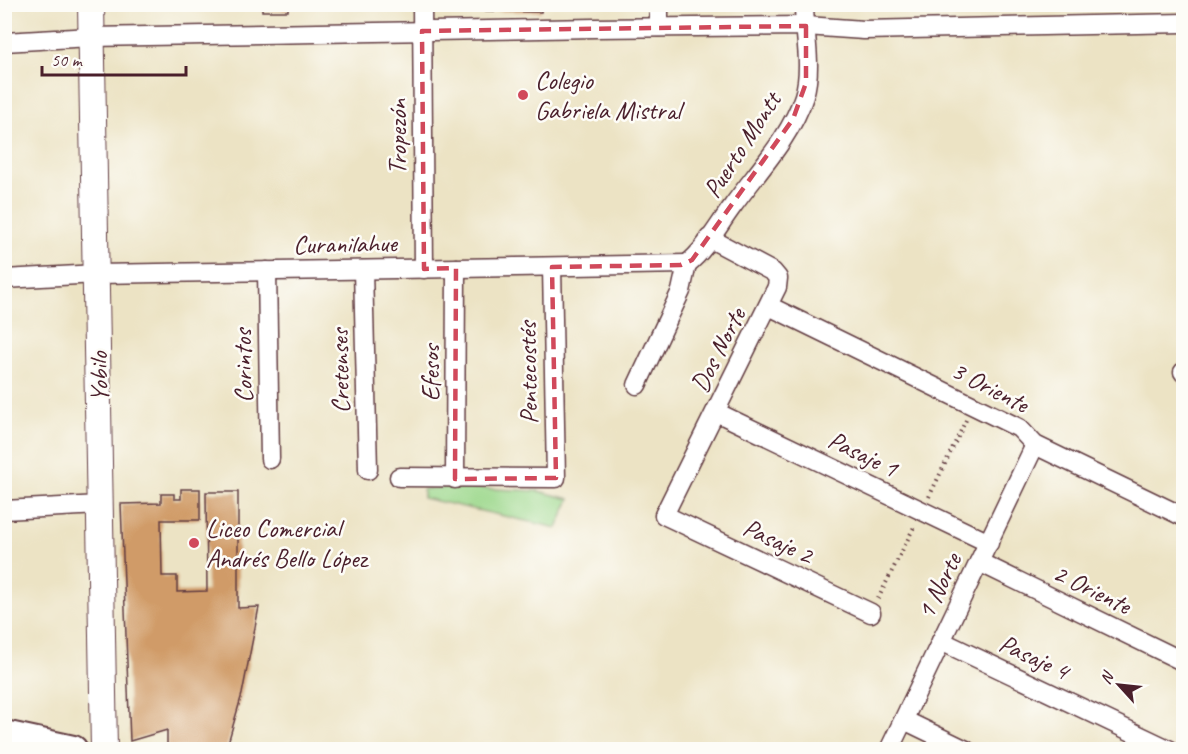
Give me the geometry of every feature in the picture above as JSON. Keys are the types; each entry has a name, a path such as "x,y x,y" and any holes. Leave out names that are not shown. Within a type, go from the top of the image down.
{"main road":[{"name":"Yobilo","path":"91,4 104,750"},
{"path":"4,735 73,750"}],"street":[{"name":"Tropezón","path":"422,4 424,269"},
{"path":"659,4 659,27"},
{"name":"Puerto Montt","path":"687,264 709,238 794,119 806,83 804,4"},
{"path":"4,42 91,37 659,27 806,26 864,30 1184,23"},
{"name":"Dos Norte","path":"664,515 777,287 778,278 773,272 709,238"},
{"path":"637,385 681,291 687,264"},
{"name":"Curanilahue","path":"4,279 97,274 687,264"},
{"name":"Pentecostés","path":"455,479 556,478 552,267"},
{"name":"Efesos","path":"455,479 456,268"},
{"name":"Cretenses","path":"363,270 368,470"},
{"name":"Corintos","path":"267,271 270,459"},
{"name":"3 Oriente","path":"769,306 1019,428 1035,445 1184,517"},
{"name":"Pasaje 1","path":"716,412 988,543"},
{"name":"1 Norte","path":"889,750 1035,445"},
{"path":"399,477 455,479"},
{"path":"4,510 100,504"},
{"name":"Pasaje 2","path":"664,515 871,613"},
{"name":"2 Oriente","path":"979,562 1184,662"},
{"name":"Pasaje 4","path":"941,641 1170,750"},
{"path":"904,720 966,750"}],"highlighted area":[{"path":"806,26 806,83 793,119 692,260 681,265 552,267 556,478 455,479 456,268 424,269 422,31"}],"green space":[{"path":"451,487 538,491 570,499 557,528 423,498 423,489"}],"building":[{"path":"262,4 288,4 288,11 262,11"},
{"path":"443,4 542,4 541,12 442,10"},
{"name":"Liceo Comercial Andrés Bello López","path":"181,489 200,489 200,520 161,520 162,576 177,576 177,592 207,591 206,492 238,492 238,608 259,607 242,694 226,750 167,747 167,730 130,741 121,504 161,503 161,494 174,494 174,499 181,499"}],"place":[{"name":"Colegio Gabriela Mistral","path":"523,95"},
{"name":"Liceo Comercial Andrés Bello López","path":"194,543"}]}
